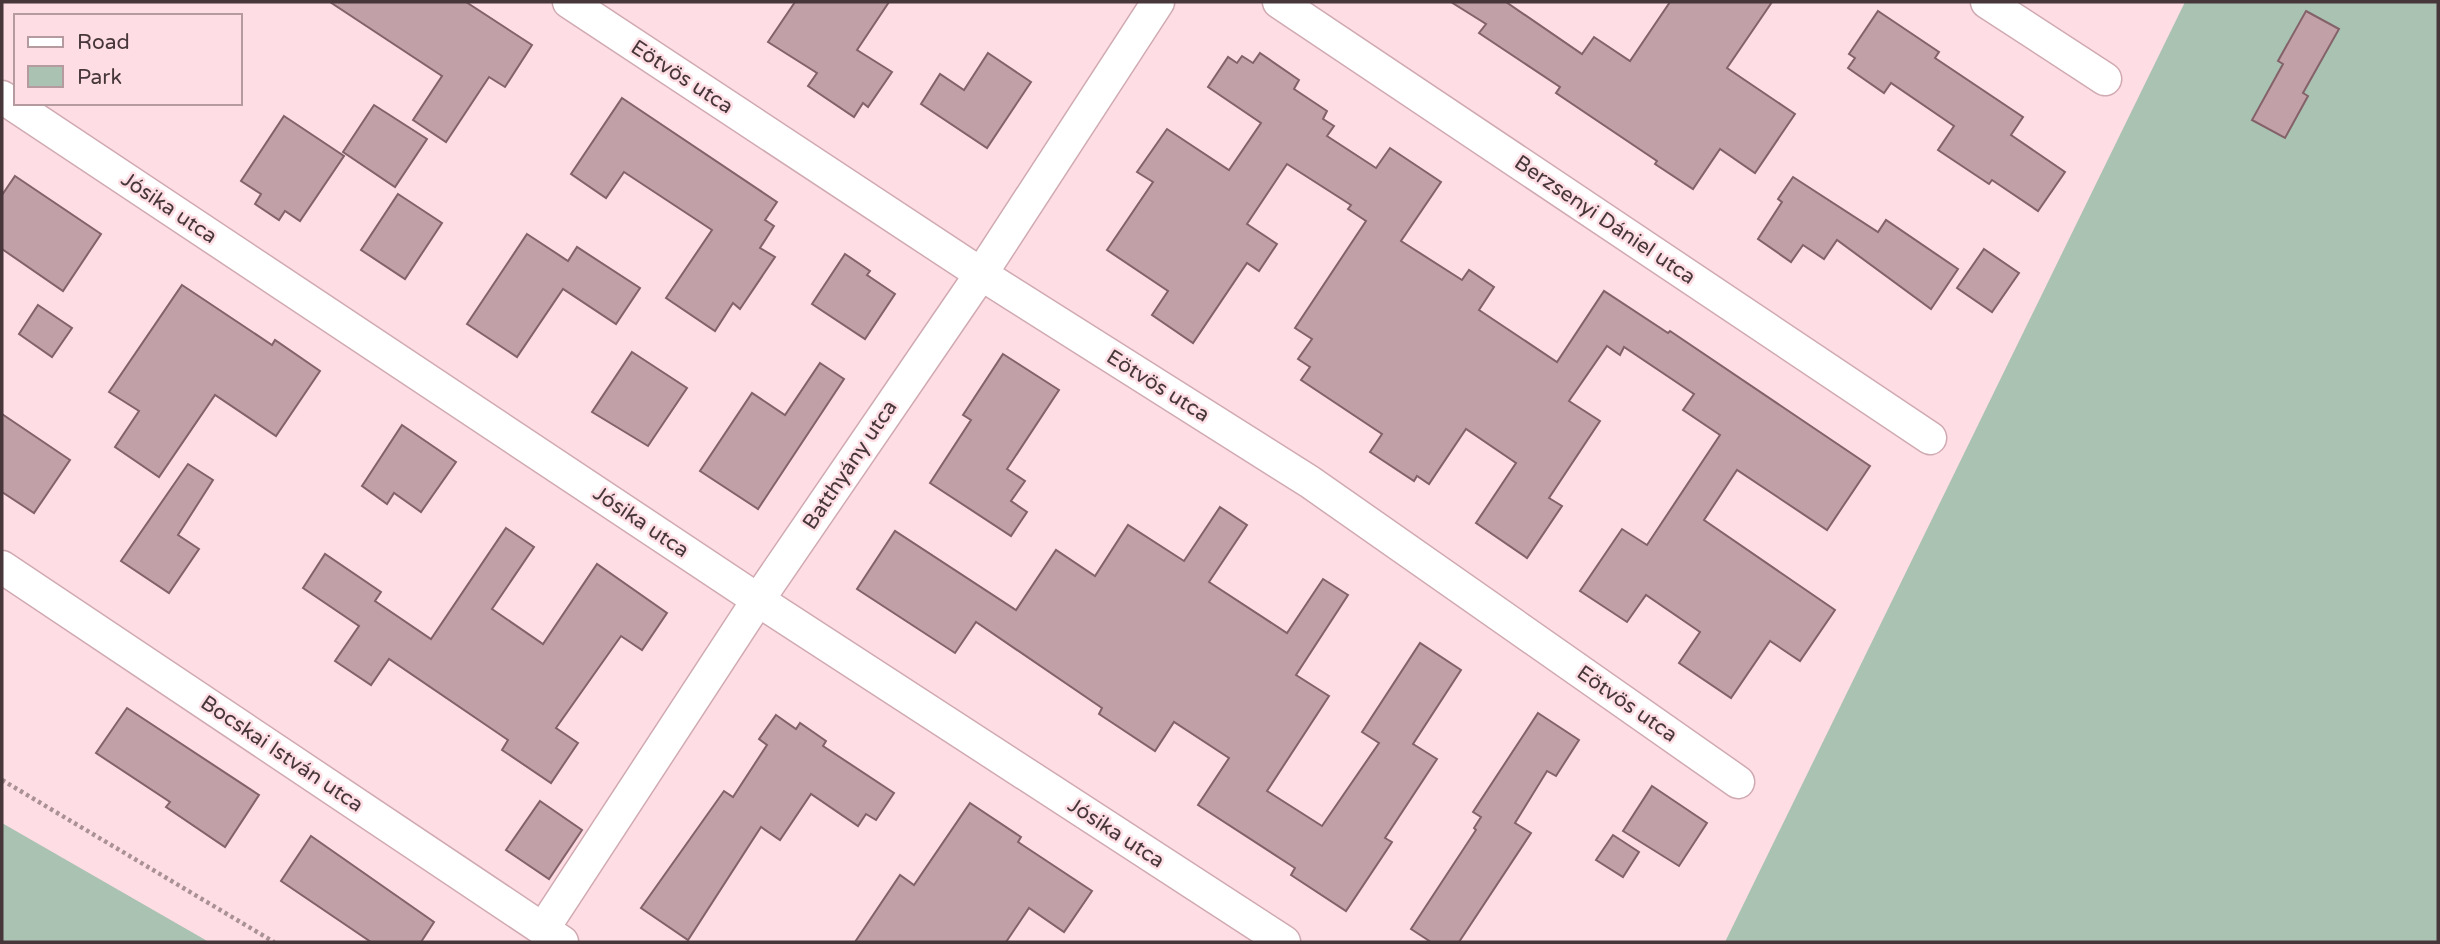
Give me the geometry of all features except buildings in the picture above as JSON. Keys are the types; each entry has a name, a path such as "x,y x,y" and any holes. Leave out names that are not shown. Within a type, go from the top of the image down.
{"street":[{"name":"Eötvös utca","path":"569,2 981,274 1310,482 1738,782"},
{"name":"Batthyány utca","path":"552,936 758,600 981,274 1158,2"},
{"name":"Berzsenyi Dániel utca","path":"1279,2 1930,438"},
{"path":"1987,2 2105,79"},
{"name":"Jósika utca","path":"14,105 758,600 1284,942"},
{"name":"Bocskai István utca","path":"2,566 552,936"}],"path":[{"path":"2,780 274,942"}],"green space":[{"path":"2185,2 2438,2 2438,942 1725,942"},
{"path":"2,823 209,942 2,942"}]}
